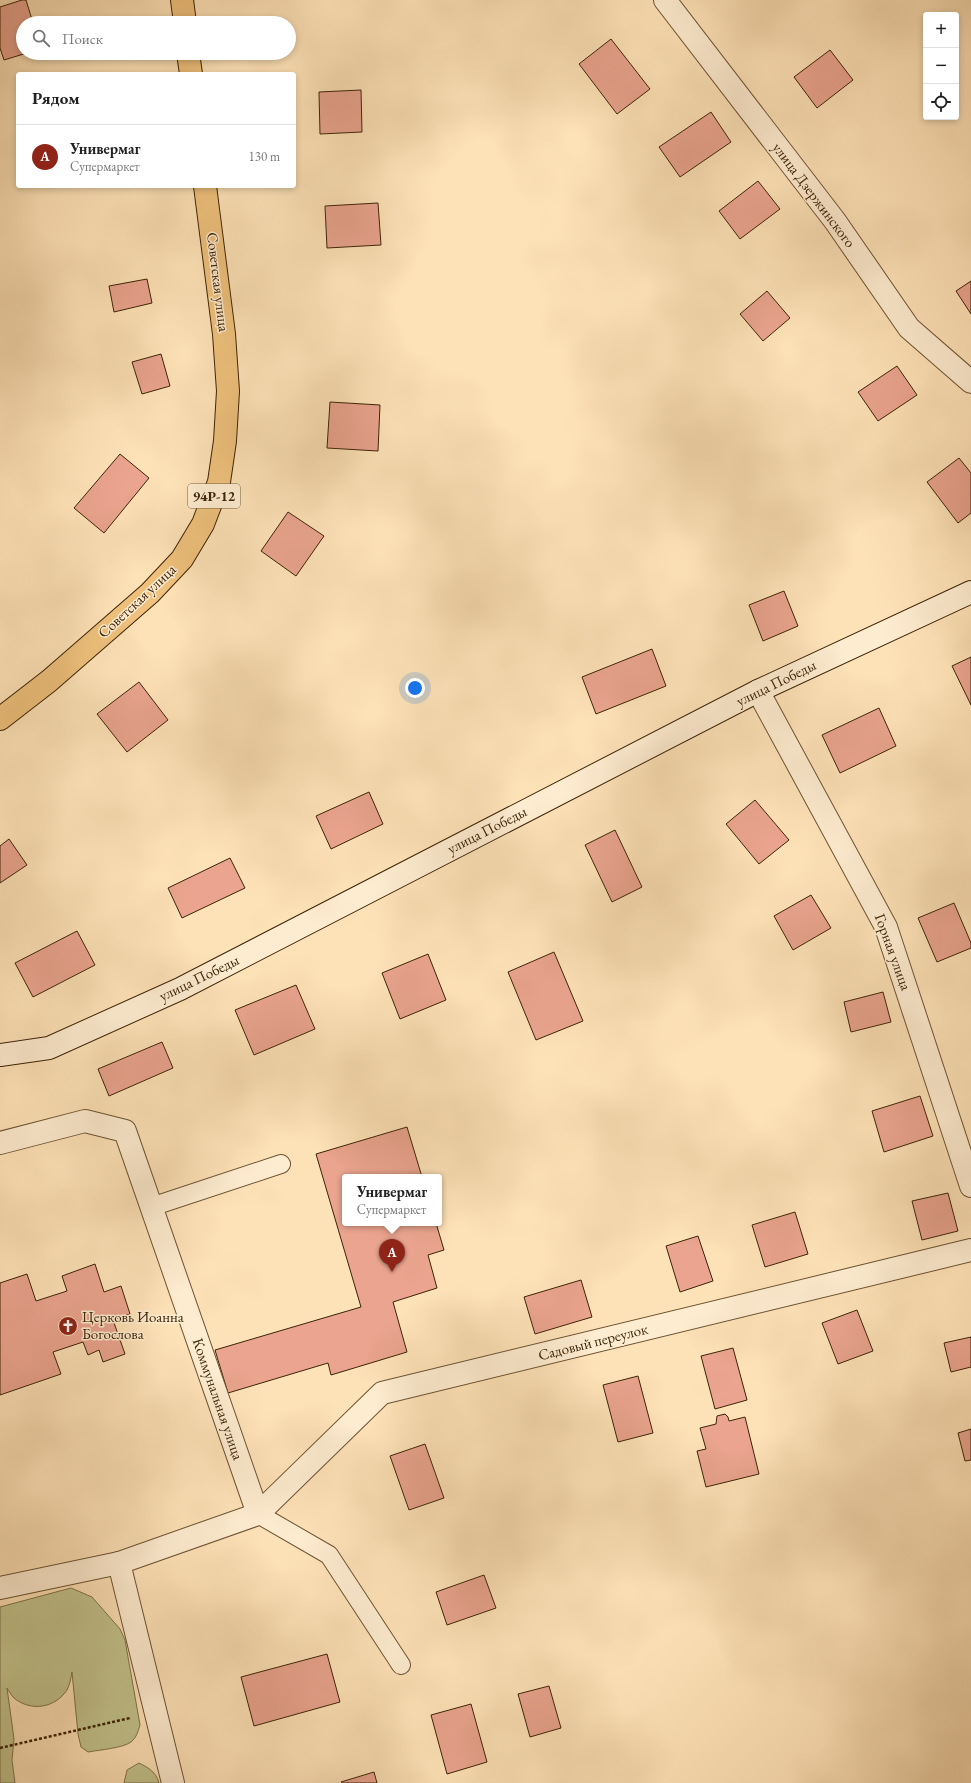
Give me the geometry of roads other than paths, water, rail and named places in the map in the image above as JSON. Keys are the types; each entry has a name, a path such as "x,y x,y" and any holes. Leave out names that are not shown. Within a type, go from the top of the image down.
{"main road":[{"path":"182,0 184,16"},
{"path":"189,60 191,72"},
{"name":"Советская улица","path":"0,719 50,681 150,593 182,559 203,524 219,482 225,440 228,391 224,334 206,188"}],"street":[{"name":"улица Дзержинского","path":"665,0 835,221 909,328 971,382"},
{"name":"улица Победы","path":"0,1055 49,1048 180,989 758,691 971,592"},
{"name":"Горная улица","path":"758,691 886,927 971,1186"},
{"name":"Коммунальная улица","path":"0,1143 85,1121 125,1130 258,1514"},
{"name":"Садовый переулок","path":"258,1514 382,1394 971,1250"},
{"path":"0,1588 119,1563 258,1514"},
{"path":"119,1563 173,1783"}],"lane":[{"path":"151,1207 281,1164"},
{"path":"258,1514 328,1555 401,1665"}],"place":[{"name":"Универмаг","path":"392,1272"},
{"name":"Церковь Иоанна Богослова","path":"68,1326"}]}
